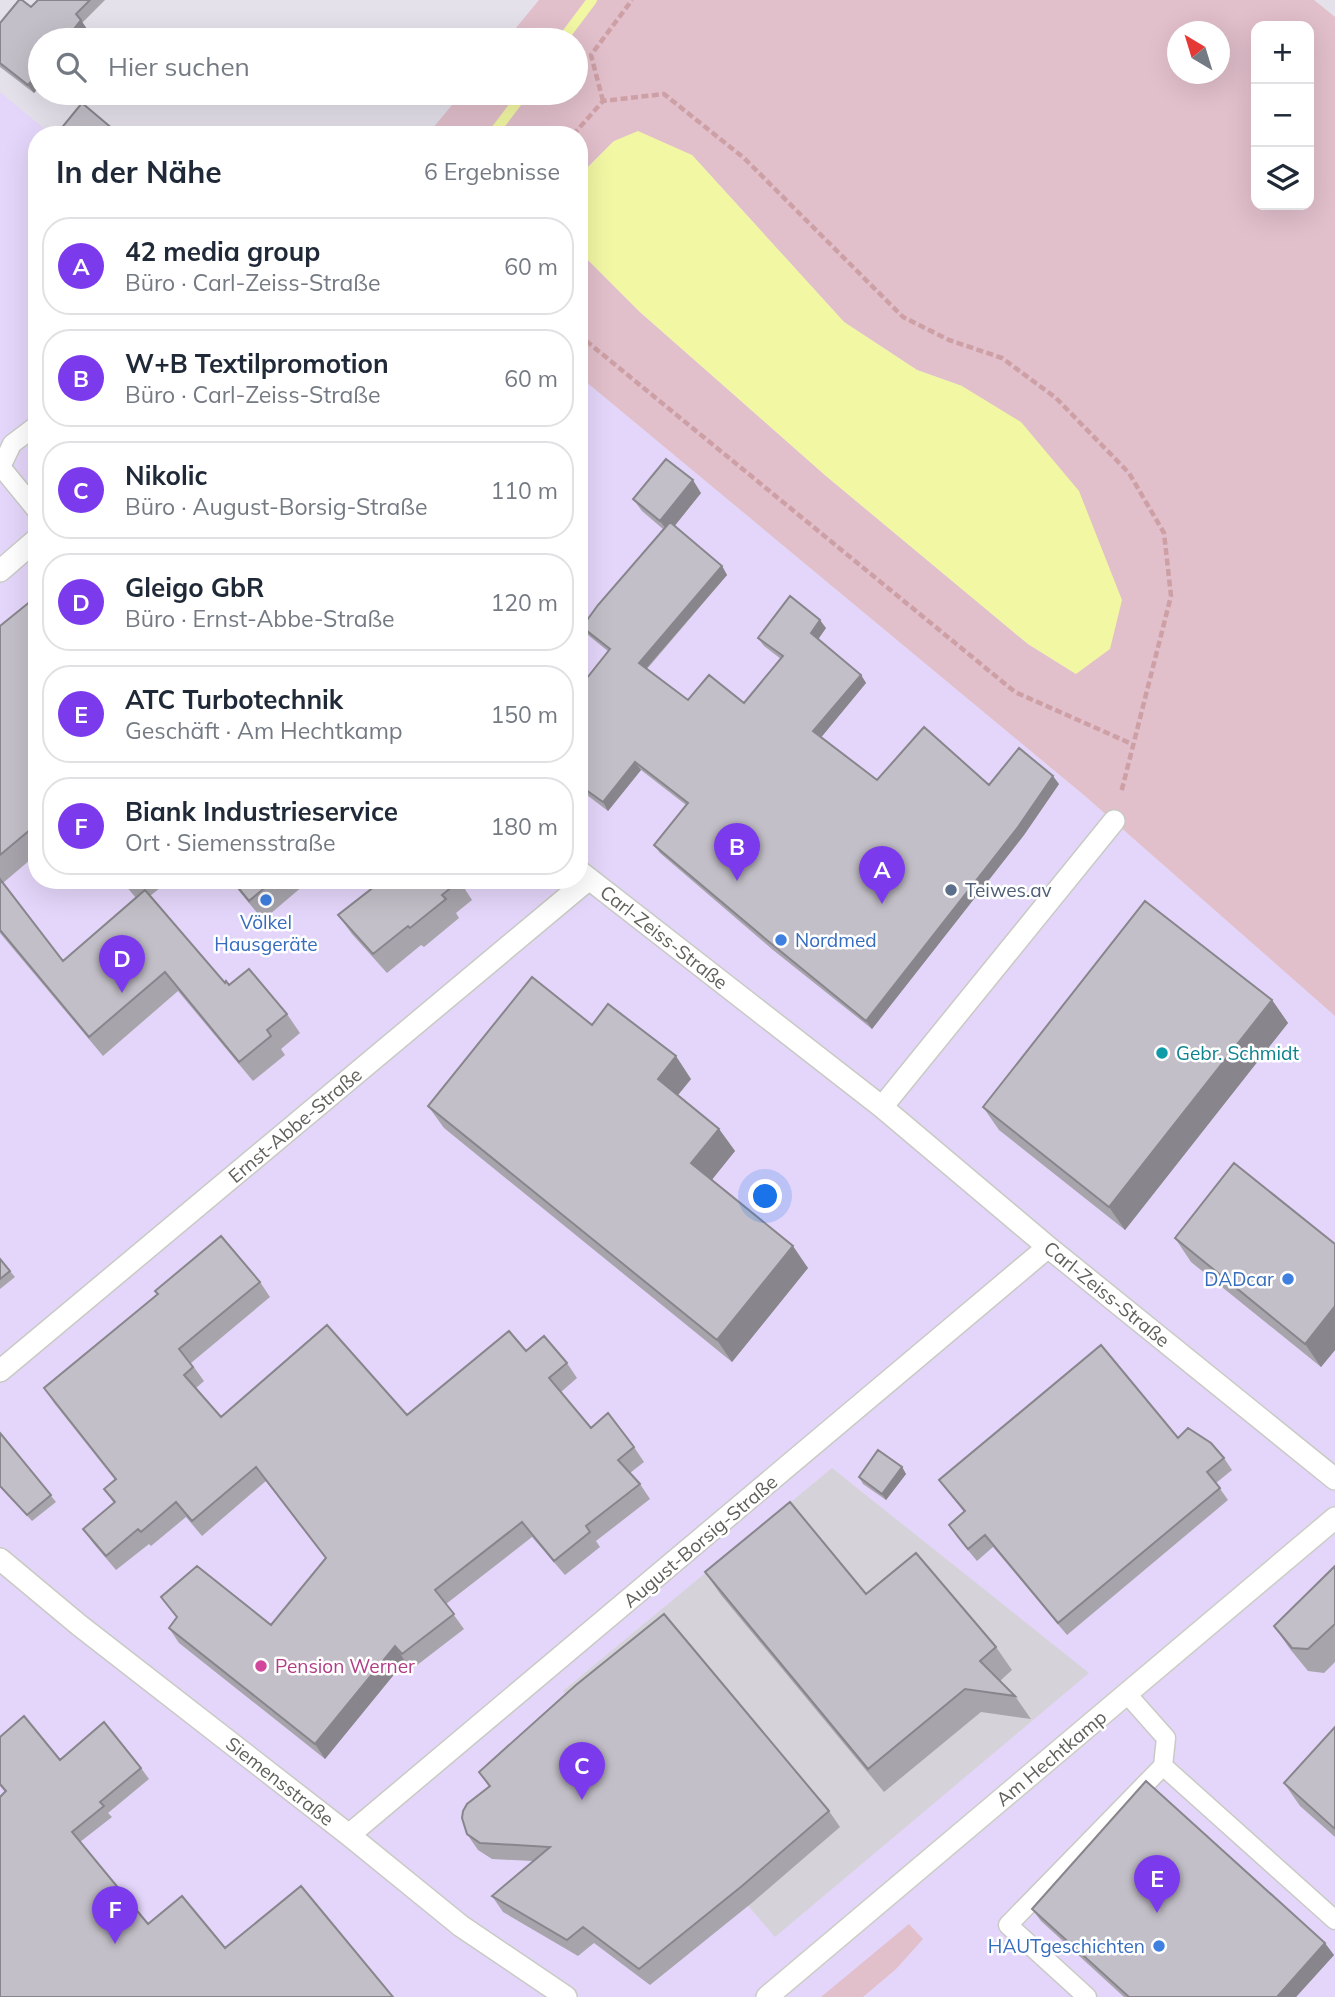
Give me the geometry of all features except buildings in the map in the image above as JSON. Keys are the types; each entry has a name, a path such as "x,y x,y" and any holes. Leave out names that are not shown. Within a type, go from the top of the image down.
{"street":[{"path":"0,571 28,547"},
{"path":"882,1107 1114,821"},
{"name":"Carl-Zeiss-Straße","path":"588,878 882,1107 1048,1247 1335,1479"},
{"name":"Ernst-Abbe-Straße","path":"0,1371 568,889"},
{"name":"August-Borsig-Straße","path":"349,1835 1048,1247"},
{"name":"Am Hechtkamp","path":"767,1997 1335,1518"},
{"name":"Siemensstraße","path":"0,1559 79,1625 349,1835 461,1926 566,1997"}],"lane":[{"path":"28,432 12,444 1,467 28,500"},
{"path":"1087,1997 1008,1925 1163,1766 1166,1738 1127,1694"},
{"path":"1163,1766 1335,1920"}],"path":[{"path":"603,101 591,55 632,0"},
{"path":"581,126 603,101 664,94 744,158 903,317 949,340 1002,358 1056,398 1129,473 1164,533 1171,596 1114,821"},
{"path":"588,342 1015,692 1132,744"}],"shaded area":[{"path":"539,0 1314,0 1335,17 1335,1016 1085,796 588,383 588,260 640,312 826,476 1028,644 1076,674 962,386 917,370 844,322 692,155 614,141 588,167 588,126 434,126 452,105 588,105 588,28 516,28"},
{"path":"0,92 41,126 28,126 28,889 588,889 588,383 1085,796 1335,1016 1335,1997 0,1997"},
{"path":"638,131 692,155 844,322 917,370 962,386 1021,422 1079,491 1122,600 1110,649 1076,674 1028,644 826,476 640,312 588,260 588,167 614,141"},
{"path":"832,1468 1089,1673 775,1937 563,1691"},
{"path":"909,1924 923,1939 896,1969 863,1997 821,1997"}],"waterway":[{"path":"571,28 592,0"},
{"path":"499,126 515,105"}],"place":[{"name":"W+B Textilpromotion","path":"737,881"},
{"name":"Teiwes.av","path":"951,890"},
{"name":"Völkel Hausgeräte","path":"266,900"},
{"name":"42 media group","path":"882,904"},
{"name":"Nordmed","path":"781,940"},
{"name":"Gleigo GbR","path":"122,993"},
{"name":"Gebr. Schmidt","path":"1162,1053"},
{"name":"DADcar","path":"1288,1279"},
{"name":"Pension Werner","path":"261,1666"},
{"name":"Nikolic","path":"582,1800"},
{"name":"ATC Turbotechnik","path":"1157,1913"},
{"name":"Biank Industrieservice","path":"115,1944"},
{"name":"HAUTgeschichten","path":"1159,1946"}]}
